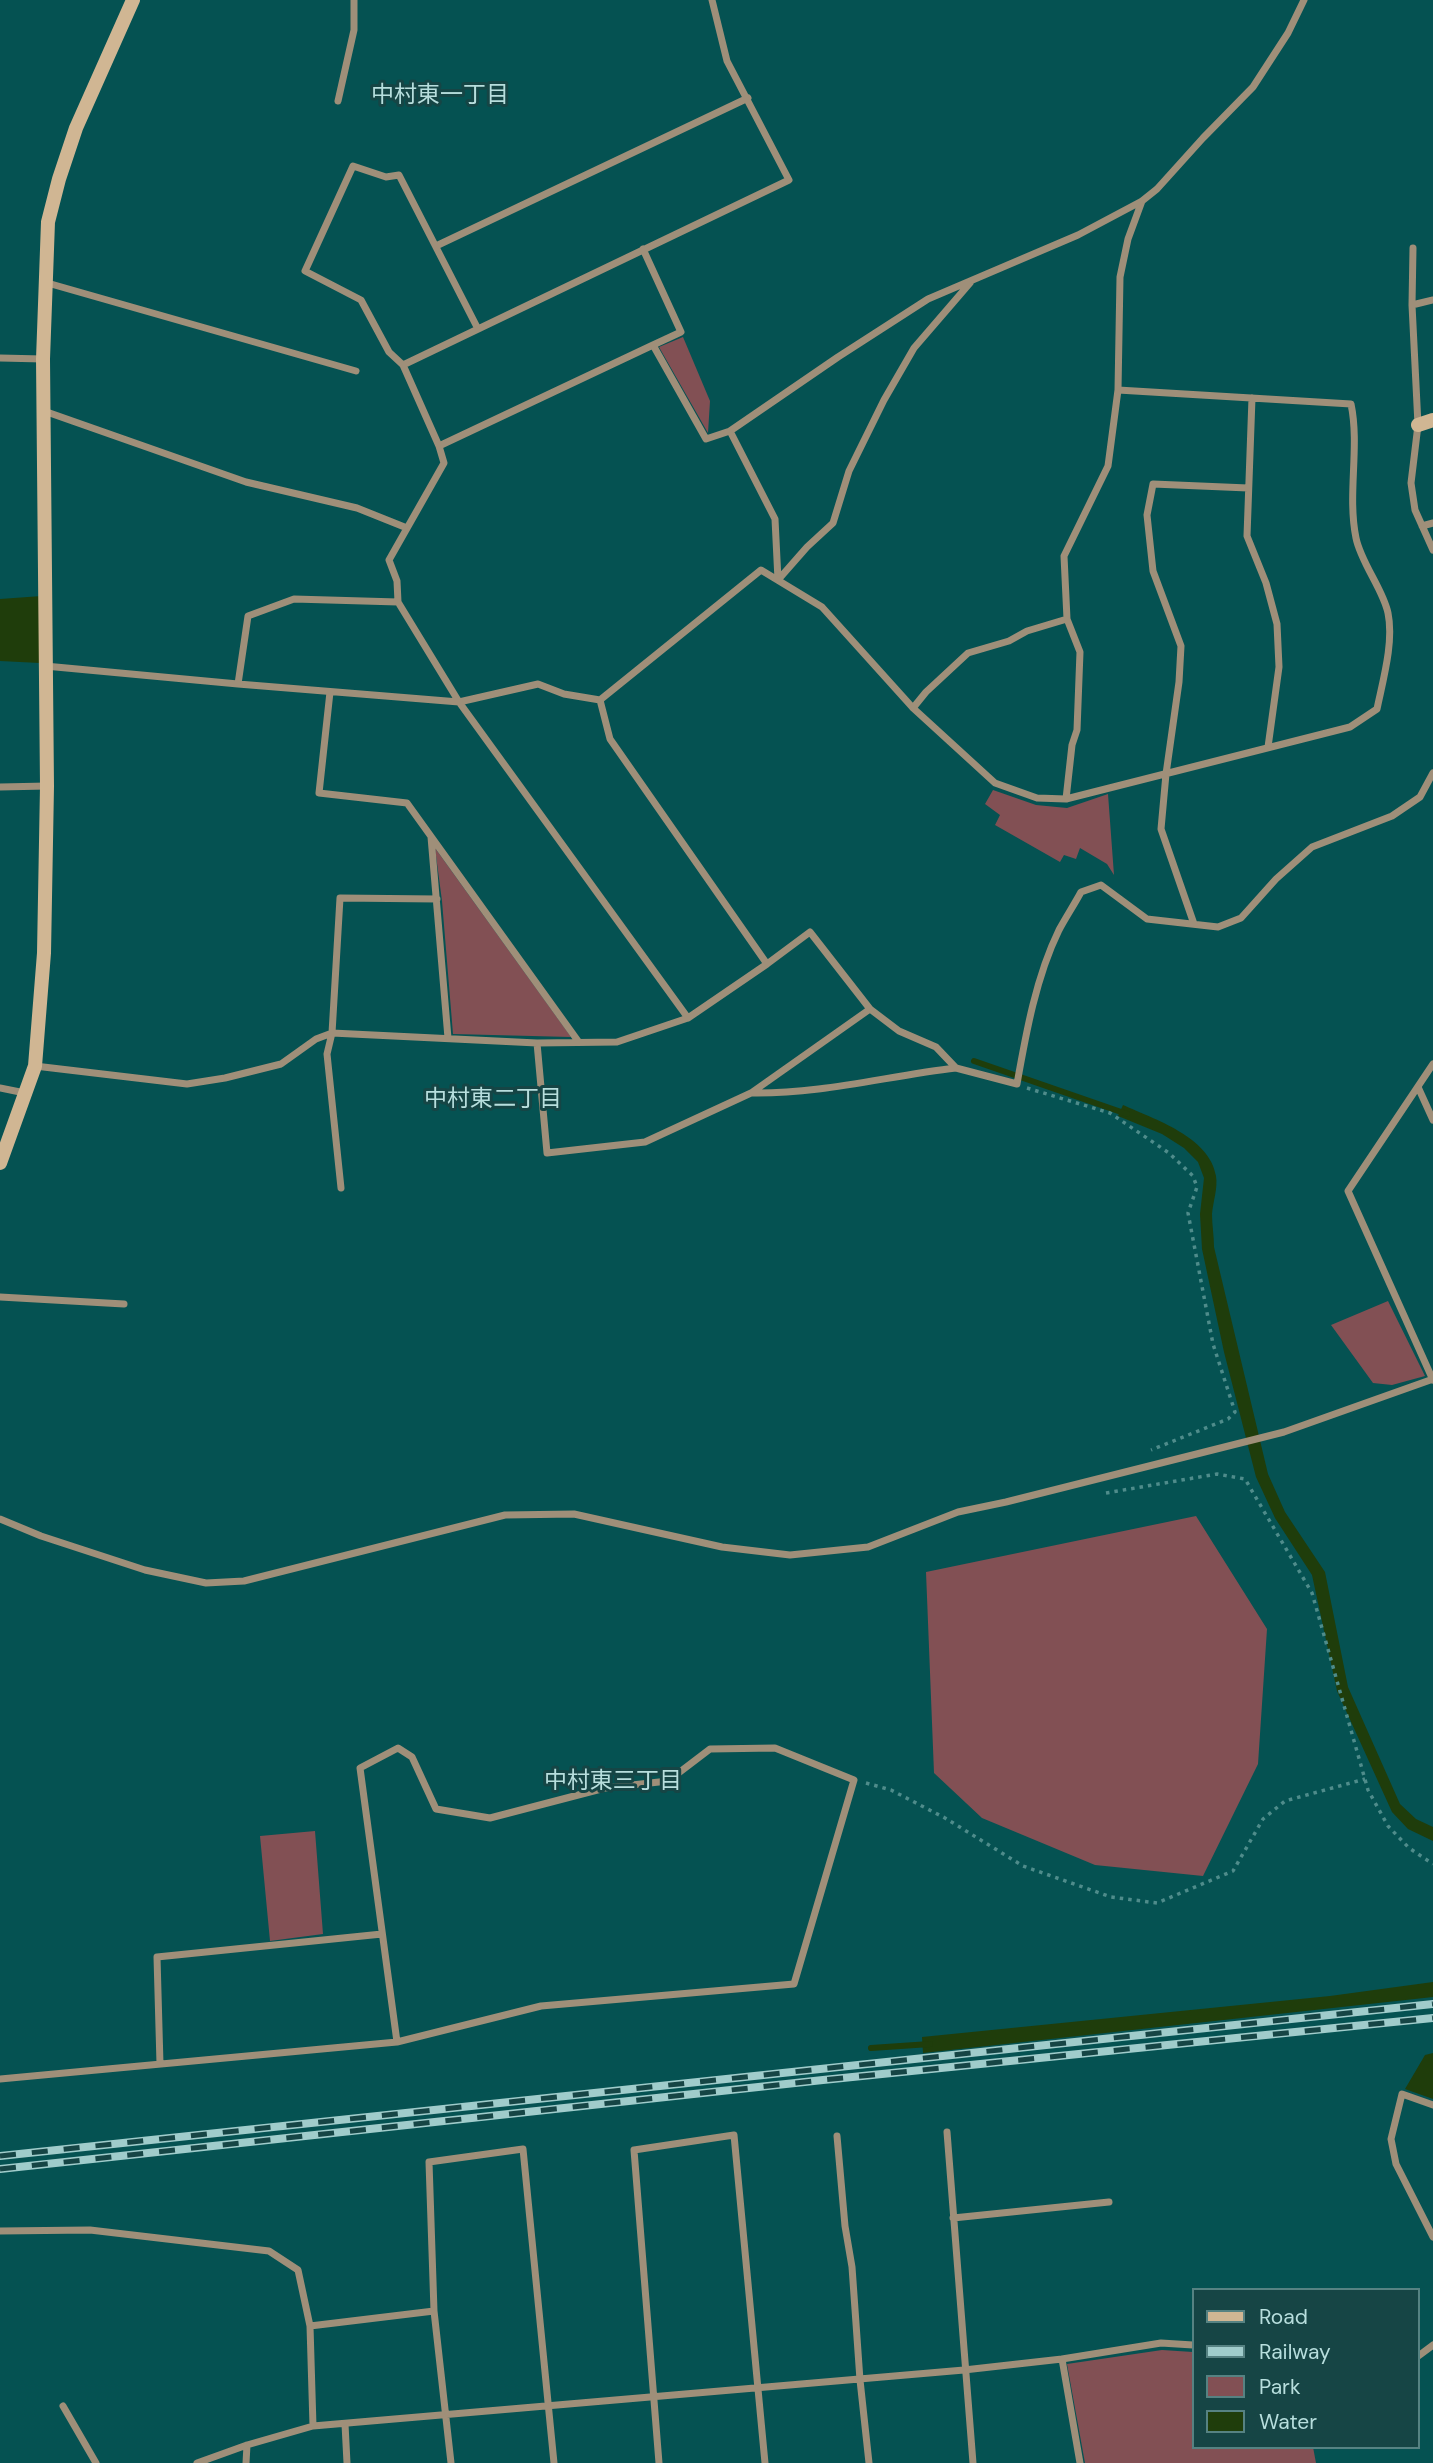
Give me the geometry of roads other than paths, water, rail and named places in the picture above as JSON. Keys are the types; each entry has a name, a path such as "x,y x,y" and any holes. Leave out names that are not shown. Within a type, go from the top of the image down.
{"street":[{"path":"0,1163 34,1066 44,953 47,786 43,359 48,222 76,128 133,0"},
{"path":"338,101 354,30 354,0"},
{"path":"403,365 789,180 727,61 712,0"},
{"path":"653,345 706,439 730,431 928,299 1078,235 1142,201 1157,189 1253,87 1304,0"},
{"path":"436,246 748,98"},
{"path":"478,329 399,175 386,177 354,166 305,271 361,300 389,352 403,365 444,463 389,560 397,581 398,602 459,702 688,1018"},
{"path":"1066,799 1072,745 1077,730 1080,652 1067,619 1064,556 1108,466 1118,390 1120,277 1128,239 1142,201"},
{"path":"1413,248 1412,305 1418,425 1411,482 1415,510 1433,550"},
{"path":"439,446 681,332 643,249"},
{"path":"778,580 833,523 849,471 884,400 914,348 973,280"},
{"path":"44,282 356,371"},
{"path":"1412,305 1433,300"},
{"path":"0,358 43,359"},
{"path":"45,666 459,702 538,684 564,694 600,700 761,570 822,607 913,708 995,783 1037,798 1066,799 1350,727 1377,709 1388,651 1388,613 1356,539 1351,483 1354,418 1351,404 1118,390"},
{"path":"1252,398 1247,536 1266,583 1277,624 1279,667 1268,747"},
{"path":"43,411 246,482 357,508 407,528"},
{"path":"1418,425 1433,420"},
{"path":"730,431 775,519 778,580"},
{"path":"1194,924 1161,830 1181,646 1153,571 1147,515 1153,484 1248,488"},
{"path":"1422,526 1433,523"},
{"path":"238,684 248,616 294,599 398,602"},
{"path":"913,708 926,692 968,653 1067,619"},
{"path":"330,692 319,793 407,803 578,1041"},
{"path":"600,700 610,739 767,964"},
{"path":"751,1093 784,1094 853,1086 956,1068 1017,1084 1028,1023 1047,963 1059,932 1081,892 1101,885 1147,919 1218,927 1241,918 1276,879 1312,847 1392,816 1420,797 1433,773"},
{"path":"0,787 47,786"},
{"path":"431,837 448,1038"},
{"path":"341,1188 327,1054 332,1032 340,898 437,899"},
{"path":"34,1066 187,1084 281,1064 316,1039 332,1032 537,1043 617,1042 688,1018 810,932 870,1009 899,1031 936,1047 956,1068"},
{"path":"537,1043 548,1153 645,1142 751,1093 870,1009"},
{"path":"0,1519 41,1536 145,1570 206,1583 244,1581 505,1515 574,1514 722,1547 790,1555 868,1546 958,1512 1284,1432 1433,1380 1348,1191 1433,1064"},
{"path":"1418,1087 1433,1120"},
{"path":"0,1088 25,1093"},
{"path":"0,1297 124,1304"},
{"path":"0,2079 397,2042 541,2006 794,1984 854,1780 775,1748 710,1749 668,1781 605,1788 490,1818 436,1809 412,1757 398,1748 360,1768 397,2042"},
{"path":"160,2064 157,1957 382,1934"},
{"path":"1433,2105 1402,2094 1391,2139 1396,2164 1433,2237"},
{"path":"947,2132 973,2463"},
{"path":"659,2463 634,2150 734,2135 765,2463"},
{"path":"837,2136 845,2226 852,2267 869,2463"},
{"path":"451,2463 434,2311 429,2162 523,2149 554,2463"},
{"path":"953,2218 1109,2202"},
{"path":"0,2231 90,2230 269,2251 298,2270 310,2326 313,2426"},
{"path":"310,2326 434,2311"},
{"path":"197,2463 313,2426 964,2370 1062,2359 1161,2343 1192,2346"},
{"path":"1062,2359 1080,2463"},
{"path":"63,2406 96,2463"},
{"path":"345,2424 347,2463"},
{"path":"246,2463 247,2445"}],"water":[{"path":"42,596 40,663 0,661 0,599"},
{"path":"1123,1105 1179,1131 1203,1150 1212,1162 1216,1176 1212,1214 1214,1247 1268,1474 1285,1512 1325,1572 1348,1687 1400,1804 1416,1819 1433,1827 1433,1841 1408,1829 1392,1812 1337,1691 1312,1575 1275,1518 1256,1477 1224,1352 1202,1249 1200,1214 1204,1178 1198,1162 1184,1148 1162,1134 1118,1116"},
{"path":"1433,1982 1433,1997 923,2053 922,2037 1330,1996"},
{"path":"1433,2053 1433,2099 1405,2089 1425,2055"}],"waterway":[{"path":"974,1061 1127,1114"},
{"path":"871,2048 930,2044"}],"railway":[{"path":"0,2156 1433,2004"},
{"path":"0,2169 823,2080 1433,2018"}],"district":[{"name":"中村東一丁目","path":"440,96"},
{"name":"中村東二丁目","path":"493,1100"},
{"name":"中村東三丁目","path":"613,1782"}]}
